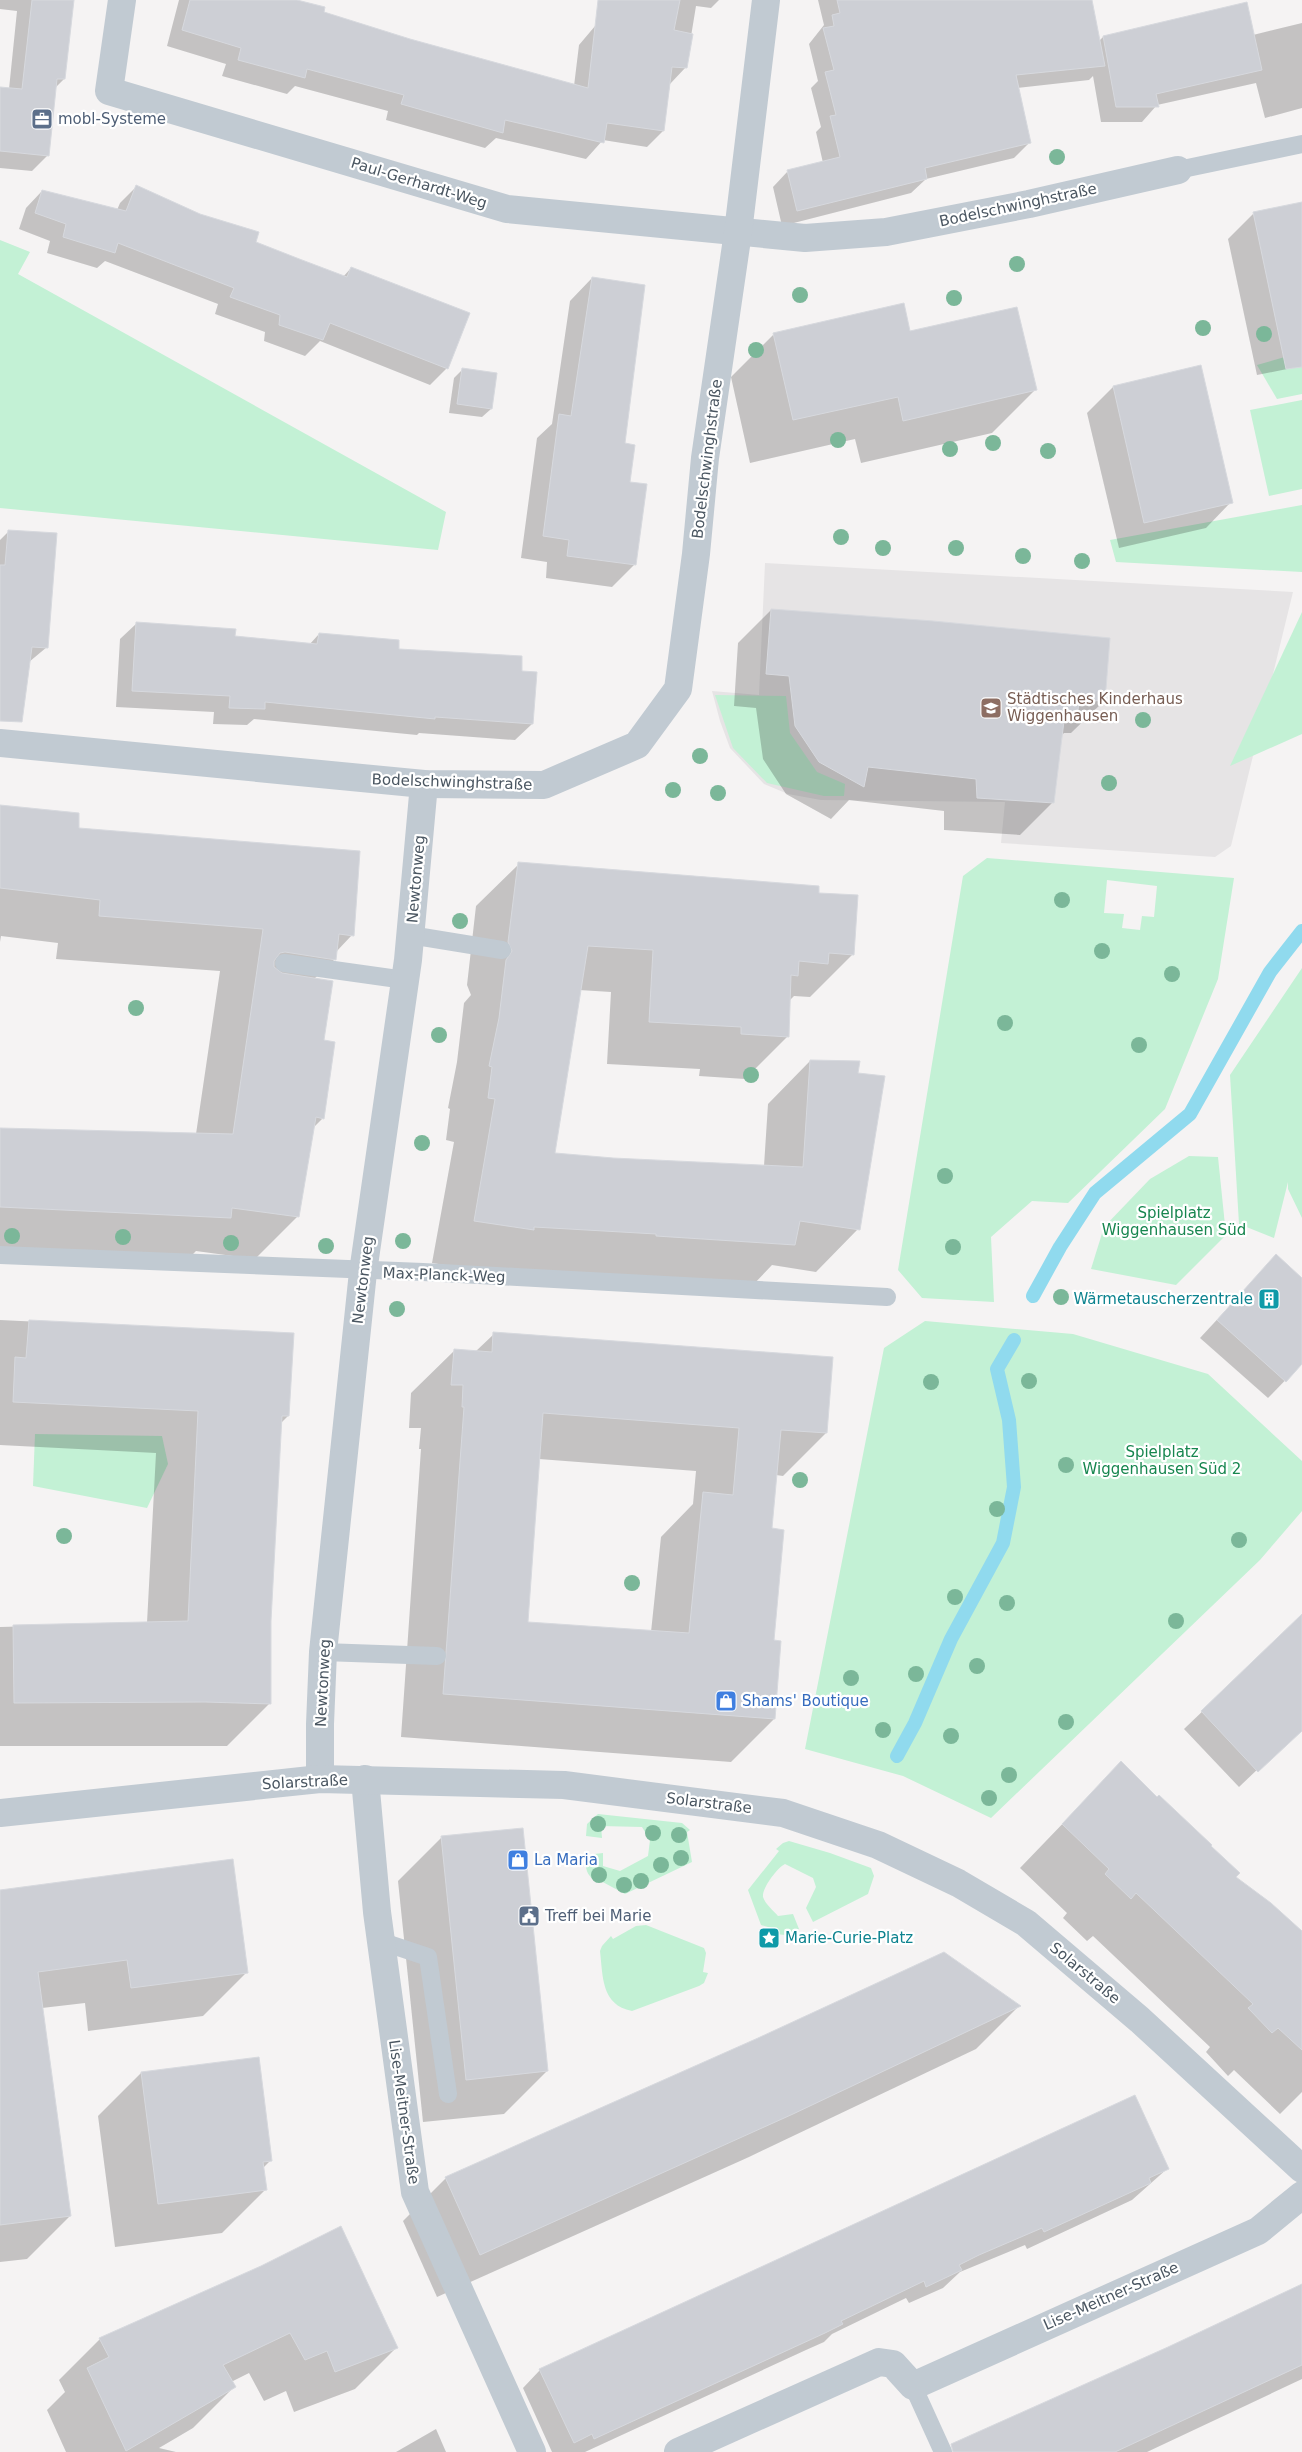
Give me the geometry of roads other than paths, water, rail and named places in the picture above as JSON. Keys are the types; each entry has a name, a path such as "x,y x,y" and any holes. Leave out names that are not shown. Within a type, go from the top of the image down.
{"street":[{"name":"Paul-Gerhardt-Weg","path":"122,0 109,91 507,210 738,232"},
{"name":"Bodelschwinghstraße","path":"0,743 424,784 544,785 637,745 678,689 696,554 705,458 738,232 766,0"},
{"name":"Bodelschwinghstraße","path":"738,232 806,238 886,232 1029,204 1178,170"},
{"name":"Newtonweg","path":"320,1779 323,1652 363,1272 405,980 424,784"},
{"name":"Solarstraße","path":"0,1813 320,1779 564,1785 783,1813 878,1845 958,1883 1026,1923 1140,2020 1302,2169"},
{"name":"Lise-Meitner-Straße","path":"365,1779 380,1941 415,2192 532,2452"},
{"name":"Lise-Meitner-Straße","path":"913,2386 1258,2231 1302,2194"},
{"path":"678,2452 879,2362 893,2364 913,2386"}],"lane":[{"path":"1178,170 1302,144"},
{"path":"410,935 502,950"},
{"path":"284,962 405,980"},
{"name":"Max-Planck-Weg","path":"0,1255 242,1264 363,1272 423,1272 887,1297"},
{"path":"323,1652 437,1656"},
{"path":"380,1941 428,1957 448,2094"},
{"path":"913,2386 943,2452"}],"waterway":[{"path":"1033,1296 1060,1247 1095,1193 1190,1114 1270,972 1302,931"},
{"path":"897,1756 915,1723 951,1639 1003,1543 1014,1487 1009,1420 997,1369 1014,1340"}],"place":[{"name":"mobl-Systeme","path":"42,119"},
{"name":"Städtisches Kinderhaus Wiggenhausen","path":"991,708"},
{"name":"Wärmetauscherzentrale","path":"1269,1299"},
{"name":"Shams' Boutique","path":"726,1701"},
{"name":"La Maria","path":"518,1860"},
{"name":"Treff bei Marie","path":"529,1916"},
{"name":"Marie-Curie-Platz","path":"769,1938"}],"park label":[{"name":"Spielplatz Wiggenhausen Süd","path":"1174,1222"},
{"name":"Spielplatz Wiggenhausen Süd 2","path":"1162,1460"}]}
